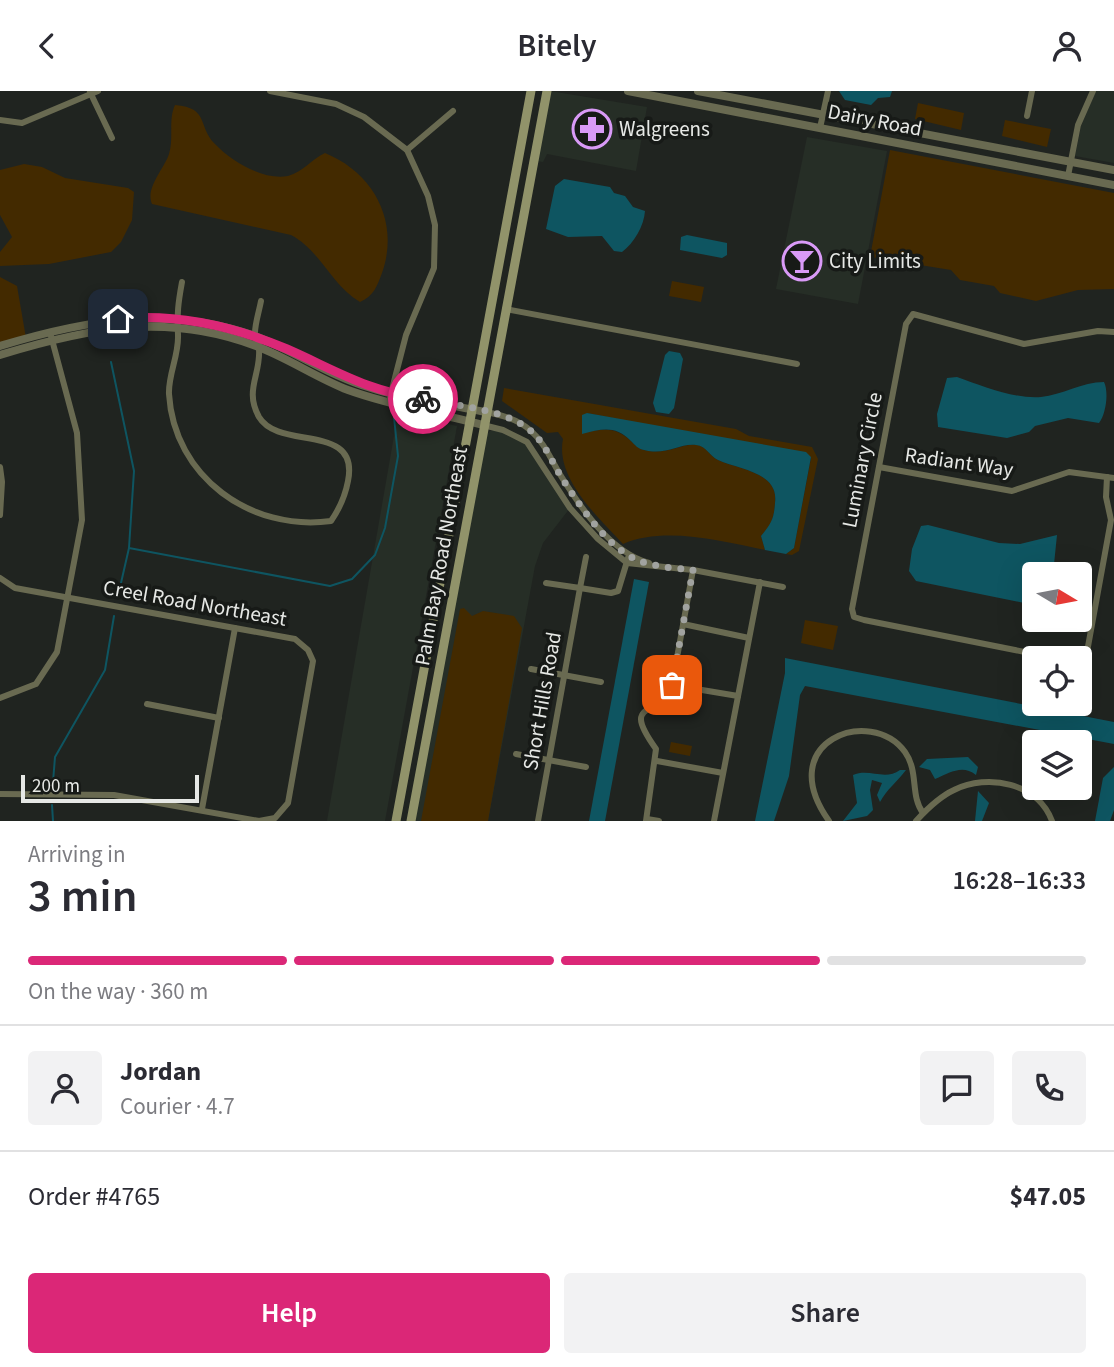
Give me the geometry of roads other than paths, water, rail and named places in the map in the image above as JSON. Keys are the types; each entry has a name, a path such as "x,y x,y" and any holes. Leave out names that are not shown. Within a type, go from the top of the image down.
{"main road":[{"name":"Palm Bay Road Northeast","path":"396,821 531,91"},
{"name":"Palm Bay Road Northeast","path":"411,821 485,412 547,91"},
{"path":"494,294 505,309"},
{"path":"440,580 451,601"},
{"path":"435,605 440,606 447,621"},
{"path":"410,744 421,765"},
{"path":"404,775 416,794"}],"street":[{"path":"270,91 336,104 364,117 407,150 428,196 435,225 434,268 406,335 389,398"},
{"name":"Dairy Road","path":"628,91 1114,185"},
{"name":"Dairy Road","path":"698,91 1114,170"},
{"path":"820,128 828,91"},
{"path":"1027,116 1032,91"},
{"path":"1068,176 1078,125 1093,91"},
{"path":"0,120 22,123 93,92 112,138"},
{"path":"727,96 739,112"},
{"path":"741,99 754,115"},
{"path":"407,150 453,111"},
{"path":"182,282 176,323 178,335 169,392 181,447 194,466 227,497 256,512 311,524 331,521 342,505 347,484 350,469 346,455 335,445 279,432 261,420 251,399 259,347 254,336 261,302"},
{"path":"505,309 797,364"},
{"name":"Luminary Circle","path":"1022,651 854,617 852,609 905,324 913,314 1024,344 1098,331 1114,332"},
{"path":"0,346 101,320 209,323 254,336 389,398 503,430 527,442 570,507 598,539 627,563 693,570 783,587"},
{"path":"176,323 259,347 345,389 472,409 514,419 530,429 545,446 580,503 603,532 629,555 667,568"},
{"path":"0,355 51,335"},
{"path":"0,698 36,684 57,652 82,520 77,433 51,335"},
{"path":"0,467 0,515"},
{"name":"Radiant Way","path":"879,467 1012,491 1069,472 1111,477"},
{"path":"1088,646 1111,520 1106,497 1111,477"},
{"path":"545,583 611,593 618,590 629,555"},
{"name":"Short Hills Road","path":"538,821 586,557"},
{"path":"659,821 647,820 657,761 656,749 641,728 640,719 646,709 667,695 672,685 693,570"},
{"name":"Creel Road Northeast","path":"0,578 15,588 295,639 308,650 313,661 288,803 275,818 259,821 114,795 0,794"},
{"path":"714,821 760,582"},
{"path":"683,624 749,638"},
{"path":"202,809 235,628"},
{"path":"531,669 601,682"},
{"path":"672,685 738,696"},
{"path":"147,704 219,717"},
{"path":"829,821 818,805 811,786 812,764 822,746 830,740 838,735 856,732 874,733 905,752 915,785 914,802 923,813"},
{"path":"516,754 586,767"},
{"path":"657,761 723,773"},
{"path":"916,821 953,790 977,782 1002,782 1023,790 1038,800 1052,821"}],"water":[{"path":"839,91 892,91 890,97 878,98 871,105 845,100"},
{"path":"564,179 610,187 614,193 625,196 633,207 645,211 638,234 631,244 622,252 614,251 602,236 568,237 546,229 555,186"},
{"path":"687,235 727,243 727,255 722,258 680,250 681,237"},
{"path":"669,351 680,353 683,359 674,408 669,414 656,412 653,403 665,355"},
{"path":"957,377 998,391 1031,397 1049,396 1104,382 1105,409 1099,423 1068,418 1035,426 1029,432 1007,438 938,427 937,414 947,378"},
{"path":"587,413 806,452 811,457 794,548 786,554 765,550 761,536 774,513 775,493 765,478 718,460 700,446 652,451 640,449 614,430 582,434 582,415"},
{"path":"928,525 999,543 1020,544 1057,535 1054,562 1022,562 1022,603 916,581 909,571 912,549 921,526"},
{"path":"634,579 649,582 605,821 589,821"},
{"path":"785,658 1022,704 1022,716 1083,716 1114,722 1114,744 1092,740 1092,730 1039,730 805,686 800,695 789,776 774,821 755,821 785,673"},
{"path":"968,757 978,767 976,775 961,770 935,779 930,770 919,767 927,759"},
{"path":"1114,767 1114,810 1110,821 1095,821 1103,778"},
{"path":"906,770 880,802 877,795 882,783 872,780 870,790 873,810 867,816 843,821 857,803 853,775 883,775"},
{"path":"978,791 989,803 982,821 975,821"}],"waterway":[{"path":"111,362 134,471 129,548 118,596"},
{"path":"129,548 330,586 352,579 375,555 385,528 398,456 394,417"},
{"path":"53,782 55,757 105,670 114,616"},
{"path":"52,805 53,821"}],"place":[{"name":"Walgreens","path":"592,129"},
{"name":"City Limits","path":"802,261"}]}
